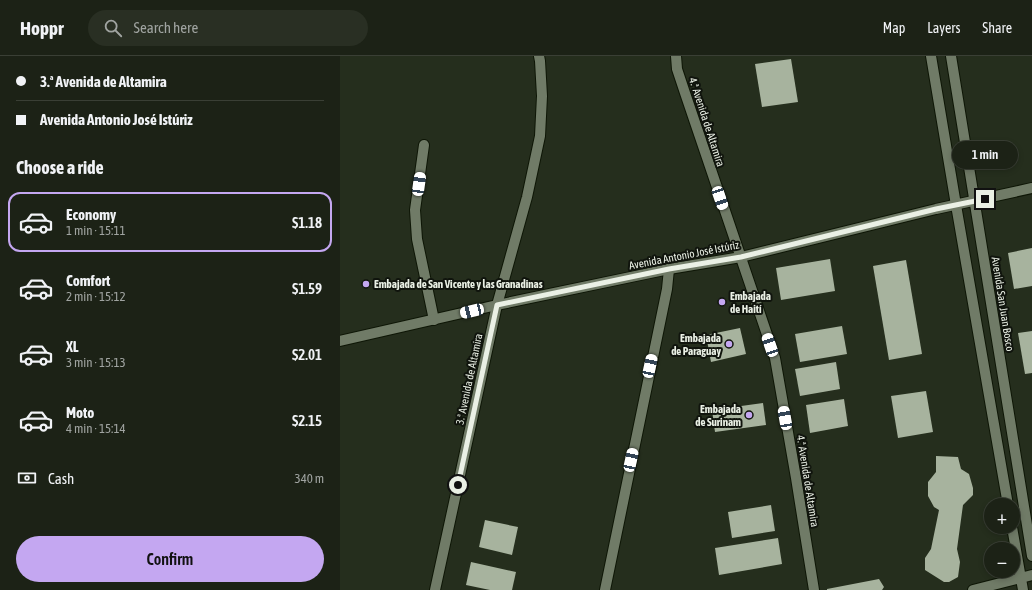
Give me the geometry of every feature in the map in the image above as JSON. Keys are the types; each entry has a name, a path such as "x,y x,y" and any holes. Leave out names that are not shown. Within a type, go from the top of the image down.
{"street":[{"name":"3.ª Avenida de Altamira","path":"435,590 497,305 527,196 540,136 542,96 539,56"},
{"name":"4.ª Avenida de Altamira","path":"676,56 677,69 775,358 814,590"},
{"path":"932,56 1007,498"},
{"name":"Avenida San Juan Bosco","path":"951,56 1032,556"},
{"path":"424,145 415,210 417,239 434,320"},
{"name":"Avenida Antonio José Istúriz","path":"340,341 497,305 669,269 741,257 1032,188"},
{"path":"604,590 667,289 669,269"},
{"path":"1013,534 1023,590"},
{"path":"974,590 1032,575"}],"building":[{"path":"791,59 798,102 762,107 755,64"},
{"path":"1032,248 1032,286 1014,289 1008,253"},
{"path":"830,259 835,291 781,300 776,268"},
{"path":"906,260 922,354 889,360 873,266"},
{"path":"842,326 847,354 800,362 795,334"},
{"path":"740,328 746,354 711,362 706,335"},
{"path":"1032,331 1032,373 1025,374 1018,333"},
{"path":"836,362 840,389 800,396 795,369"},
{"path":"926,391 933,432 898,438 891,396"},
{"path":"844,399 848,426 810,433 806,405"},
{"path":"763,403 766,425 715,432 712,410"},
{"path":"936,456 958,457 961,469 969,474 973,488 973,495 963,505 957,549 960,562 958,577 949,582 944,582 925,570 925,558 931,549 939,510 934,507 928,496 928,482 936,472"},
{"path":"771,505 775,531 732,538 728,512"},
{"path":"485,520 518,527 512,555 479,547"},
{"path":"778,538 782,564 719,575 715,548"},
{"path":"471,562 516,572 512,590 490,590 466,585"},
{"path":"879,579 884,587 882,590 827,590 827,589"}],"place":[{"name":"Embajada de San Vicente y las Granadinas","path":"366,284"},
{"name":"Embajada de Haití","path":"722,302"},
{"name":"Embajada de Paraguay","path":"729,344"},
{"name":"Embajada de Surinam","path":"749,415"}],"route":[{"path":"458,485 497,305 669,269 741,257 936,209 985,199"}]}
